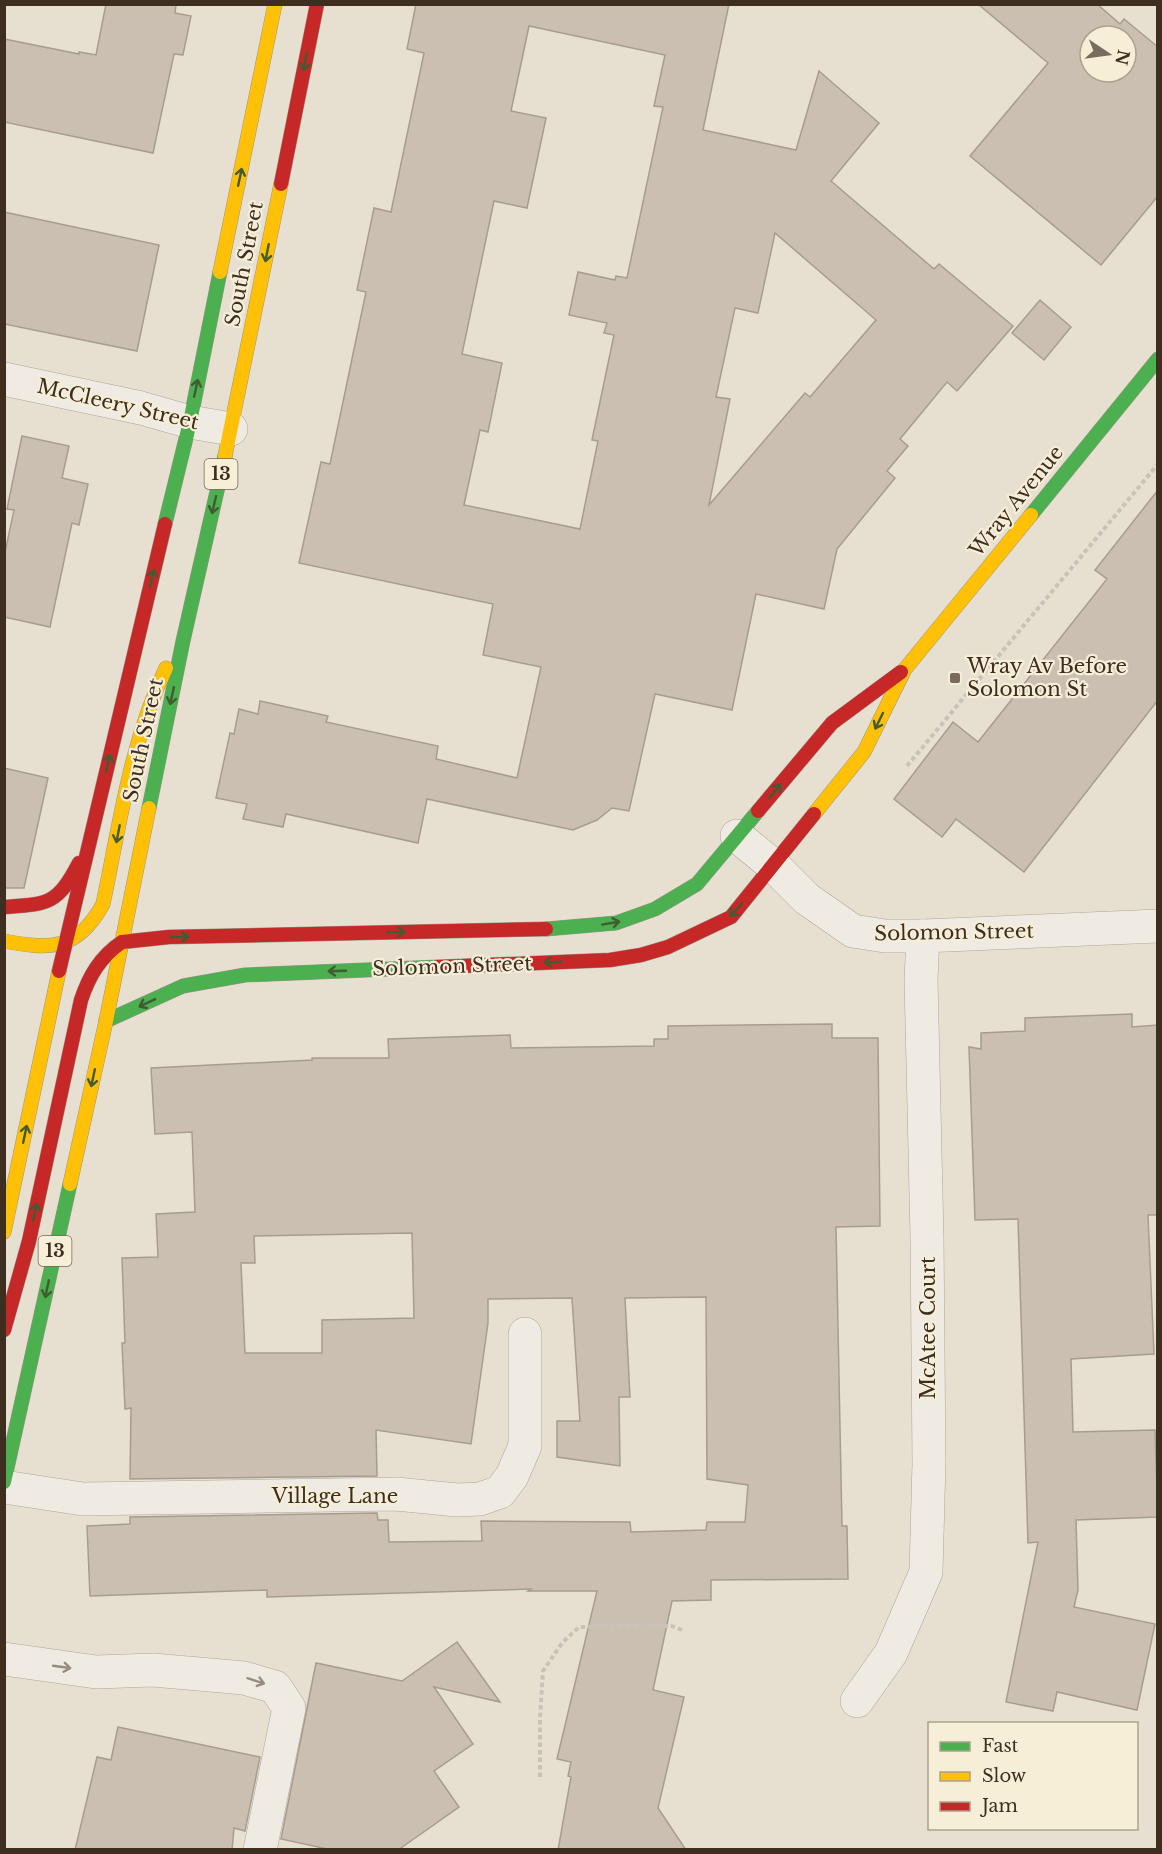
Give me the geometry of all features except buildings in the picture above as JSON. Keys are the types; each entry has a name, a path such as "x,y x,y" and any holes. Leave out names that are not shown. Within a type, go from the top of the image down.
{"main road":[{"name":"South Street","path":"4,1232 66,943 60,918 90,840 189,422 275,4"},
{"name":"South Street","path":"4,1482 106,1021 106,935 183,641 231,429 317,4"},
{"name":"Wray Avenue","path":"774,866 864,752 905,669 1158,359"},
{"path":"4,1330 29,1240 81,1000 87,981 108,951 106,935 96,920 104,904 146,708 162,675 183,641"},
{"name":"Wray Avenue","path":"737,836 832,723 905,669"},
{"name":"Solomon Street","path":"106,935 169,937 562,929 616,923 656,909 696,884 737,836"},
{"path":"4,908 41,905 56,896 73,875 90,840"},
{"name":"Solomon Street","path":"106,1021 183,986 245,975 610,960 641,955 668,947 731,917 774,866"},
{"path":"19,905 106,935"},
{"path":"9,942 37,947 106,935"},
{"path":"9,942 41,964 50,977 55,992"}],"street":[{"name":"McCleery Street","path":"4,379 141,408 189,422 231,429"},
{"name":"Solomon Street","path":"737,836 774,866 807,899 853,931 885,936 923,936 1158,926"},
{"name":"McAtee Court","path":"857,1701 891,1653 926,1572 927,1237 921,979 923,936"},
{"name":"Village Lane","path":"4,1487 83,1499 396,1494 457,1500 480,1499 500,1492 512,1476 525,1446 525,1334"},
{"path":"4,1659 96,1672 153,1670 244,1677 275,1687 289,1708 260,1850"}],"path":[{"path":"902,772 1158,465"},
{"path":"540,1777 543,1671 562,1643 579,1627 672,1626 682,1630"}],"traffic: fast":[{"path":"165,524 190,422 220,272"},
{"path":"1031,515 1158,359"},
{"path":"149,808 183,641 225,456"},
{"path":"546,929 616,923 655,909 697,884 758,811"},
{"path":"106,1021 183,986 245,975 438,967"},
{"path":"4,1482 70,1184"}],"traffic: slow":[{"path":"220,272 275,4"},
{"path":"225,456 281,184"},
{"path":"814,814 864,752 905,669 1031,515"},
{"path":"4,941 36,945 62,943 84,930 103,904 127,784 143,725 166,668"},
{"path":"70,1184 149,808"},
{"path":"4,1232 59,971"}],"traffic: jam":[{"path":"281,184 317,4"},
{"path":"59,971 165,524"},
{"path":"758,811 832,723 901,672"},
{"path":"438,967 610,960 641,955 668,947 731,917 814,814"},
{"path":"4,907 31,905 50,900 64,887 79,863"},
{"path":"122,942 169,937 546,929"},
{"path":"4,1330 29,1241 81,1000 96,968 107,954 122,942"}],"place":[{"name":"Wray Av Before Solomon St","path":"955,678"}]}
